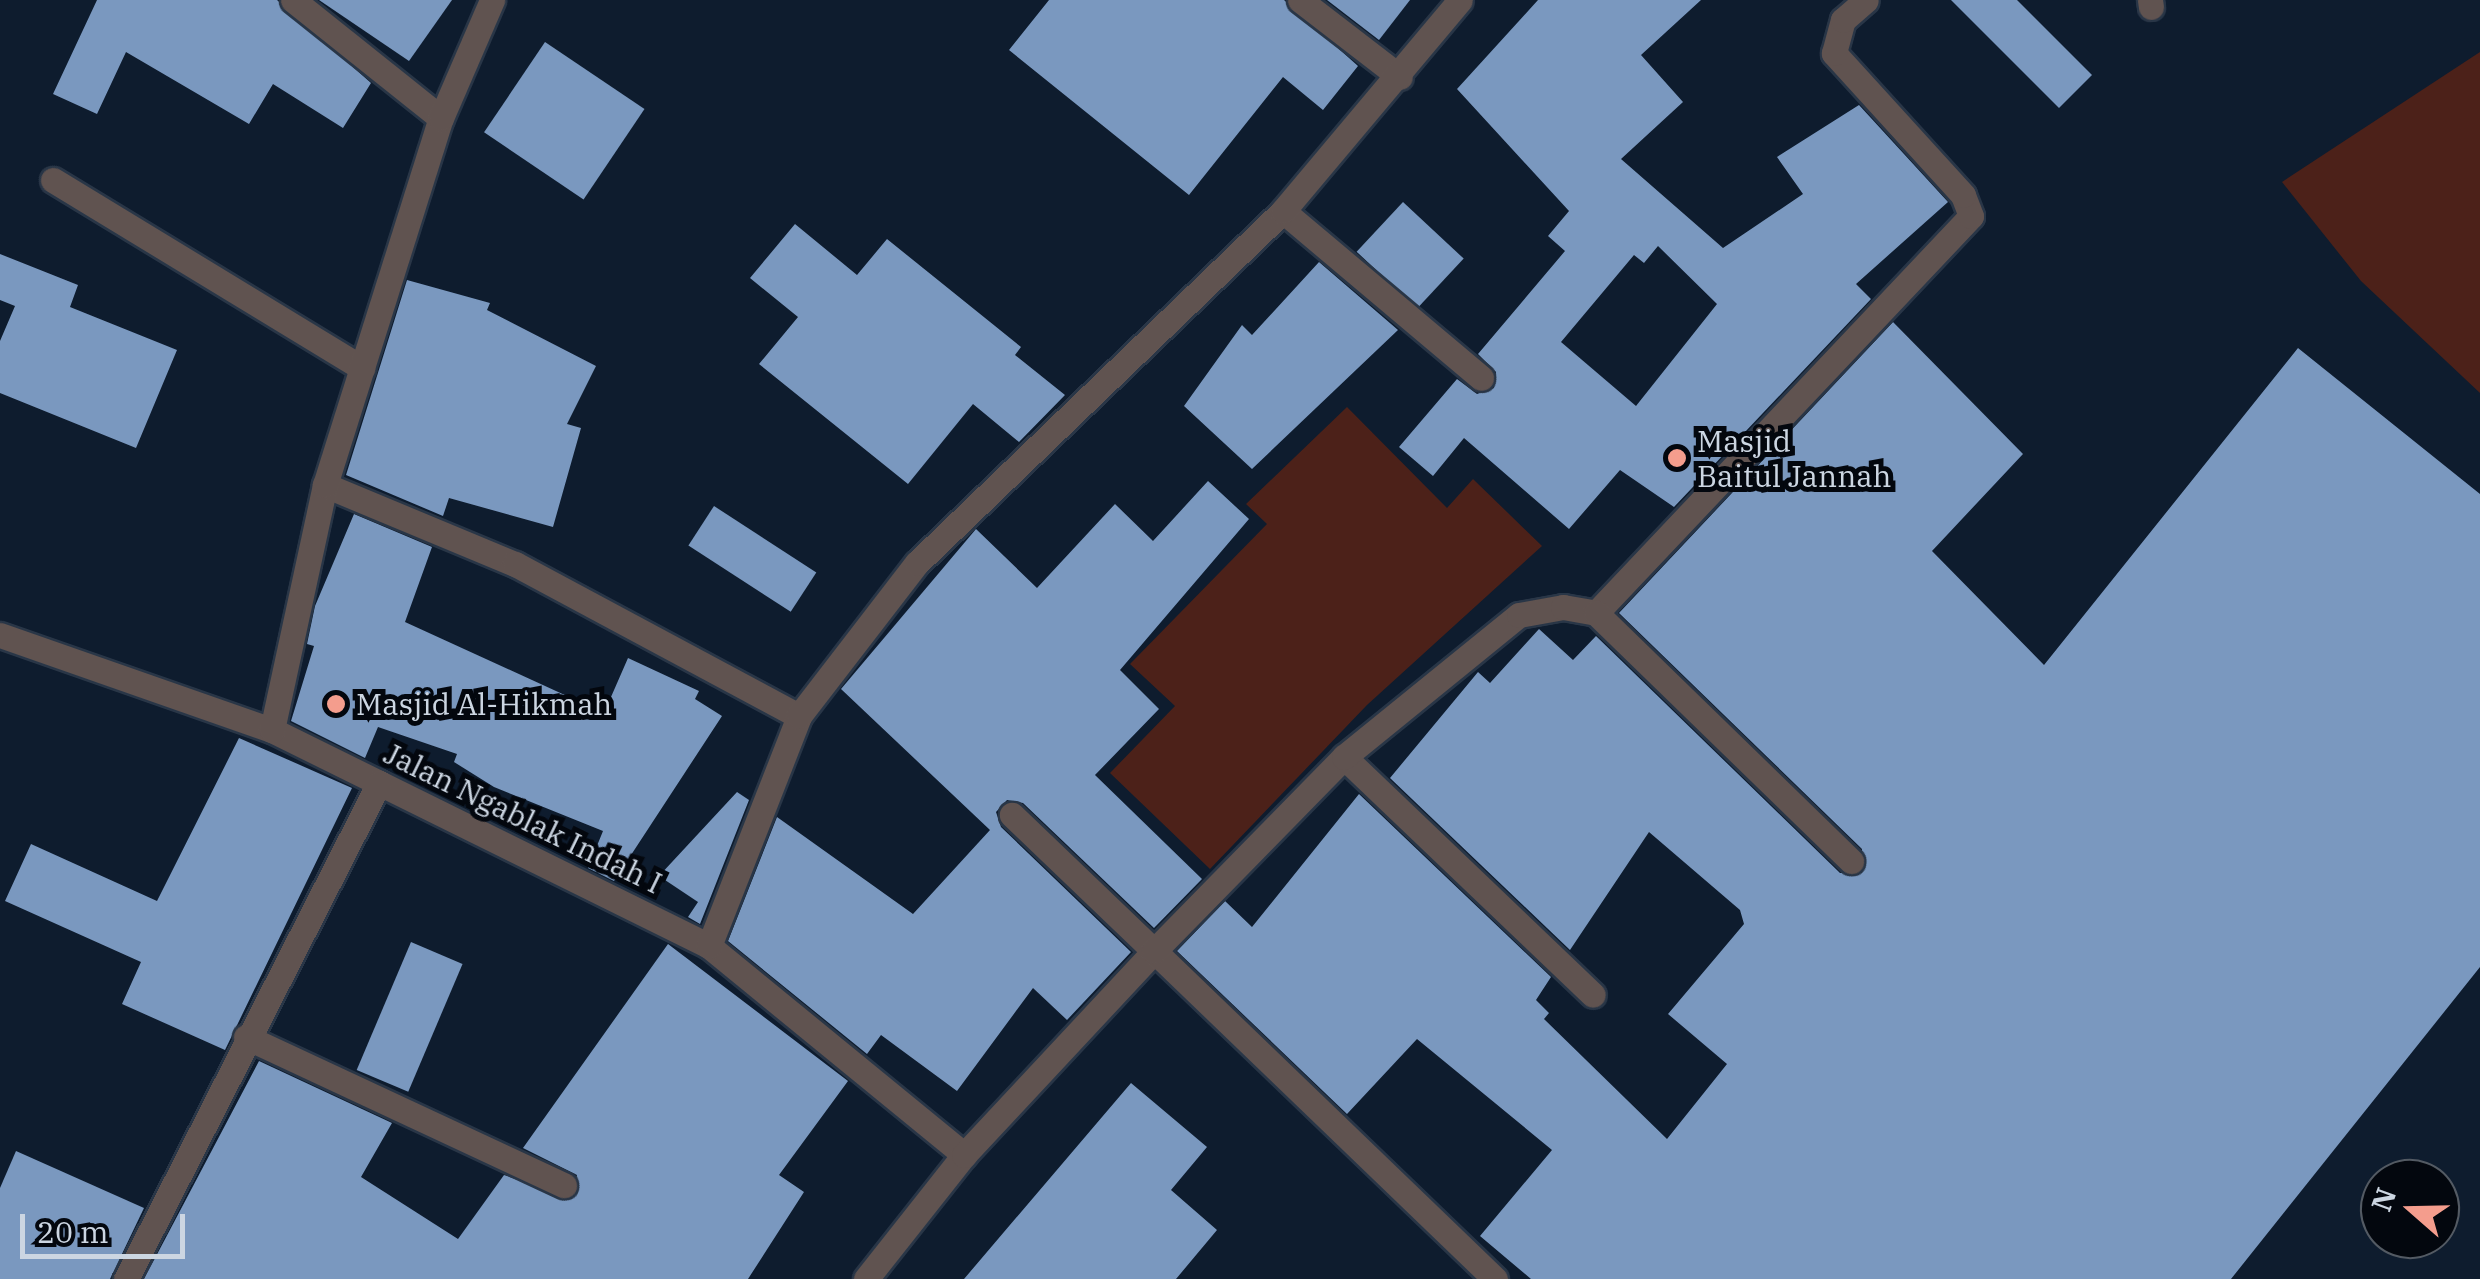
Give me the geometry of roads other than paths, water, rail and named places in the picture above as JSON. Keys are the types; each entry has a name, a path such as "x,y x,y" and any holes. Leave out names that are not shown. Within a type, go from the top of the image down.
{"street":[{"path":"293,0 441,118"},
{"path":"272,730 326,485 441,118 492,0"},
{"path":"1300,0 1400,77"},
{"path":"708,946 799,716 916,563 1284,211 1400,77 1460,0"},
{"path":"866,1279 964,1155 1154,951 1344,758 1519,615 1596,613 1971,216 1963,195 1834,53 1843,20 1866,0"},
{"path":"53,180 362,368"},
{"path":"1284,211 1481,378"},
{"path":"326,485 515,564 799,716"},
{"path":"1596,613 1851,861"},
{"name":"Jalan Ngablak Indah I","path":"0,635 272,730 708,946 964,1155"},
{"path":"1344,758 1594,995"},
{"path":"126,1279 246,1037 380,783"},
{"path":"1012,816 1495,1279"},
{"path":"246,1037 564,1185"}],"place":[{"name":"Masjid Baitul Jannah","path":"1677,458"},
{"name":"Masjid Al-Hikmah","path":"336,704"}]}
